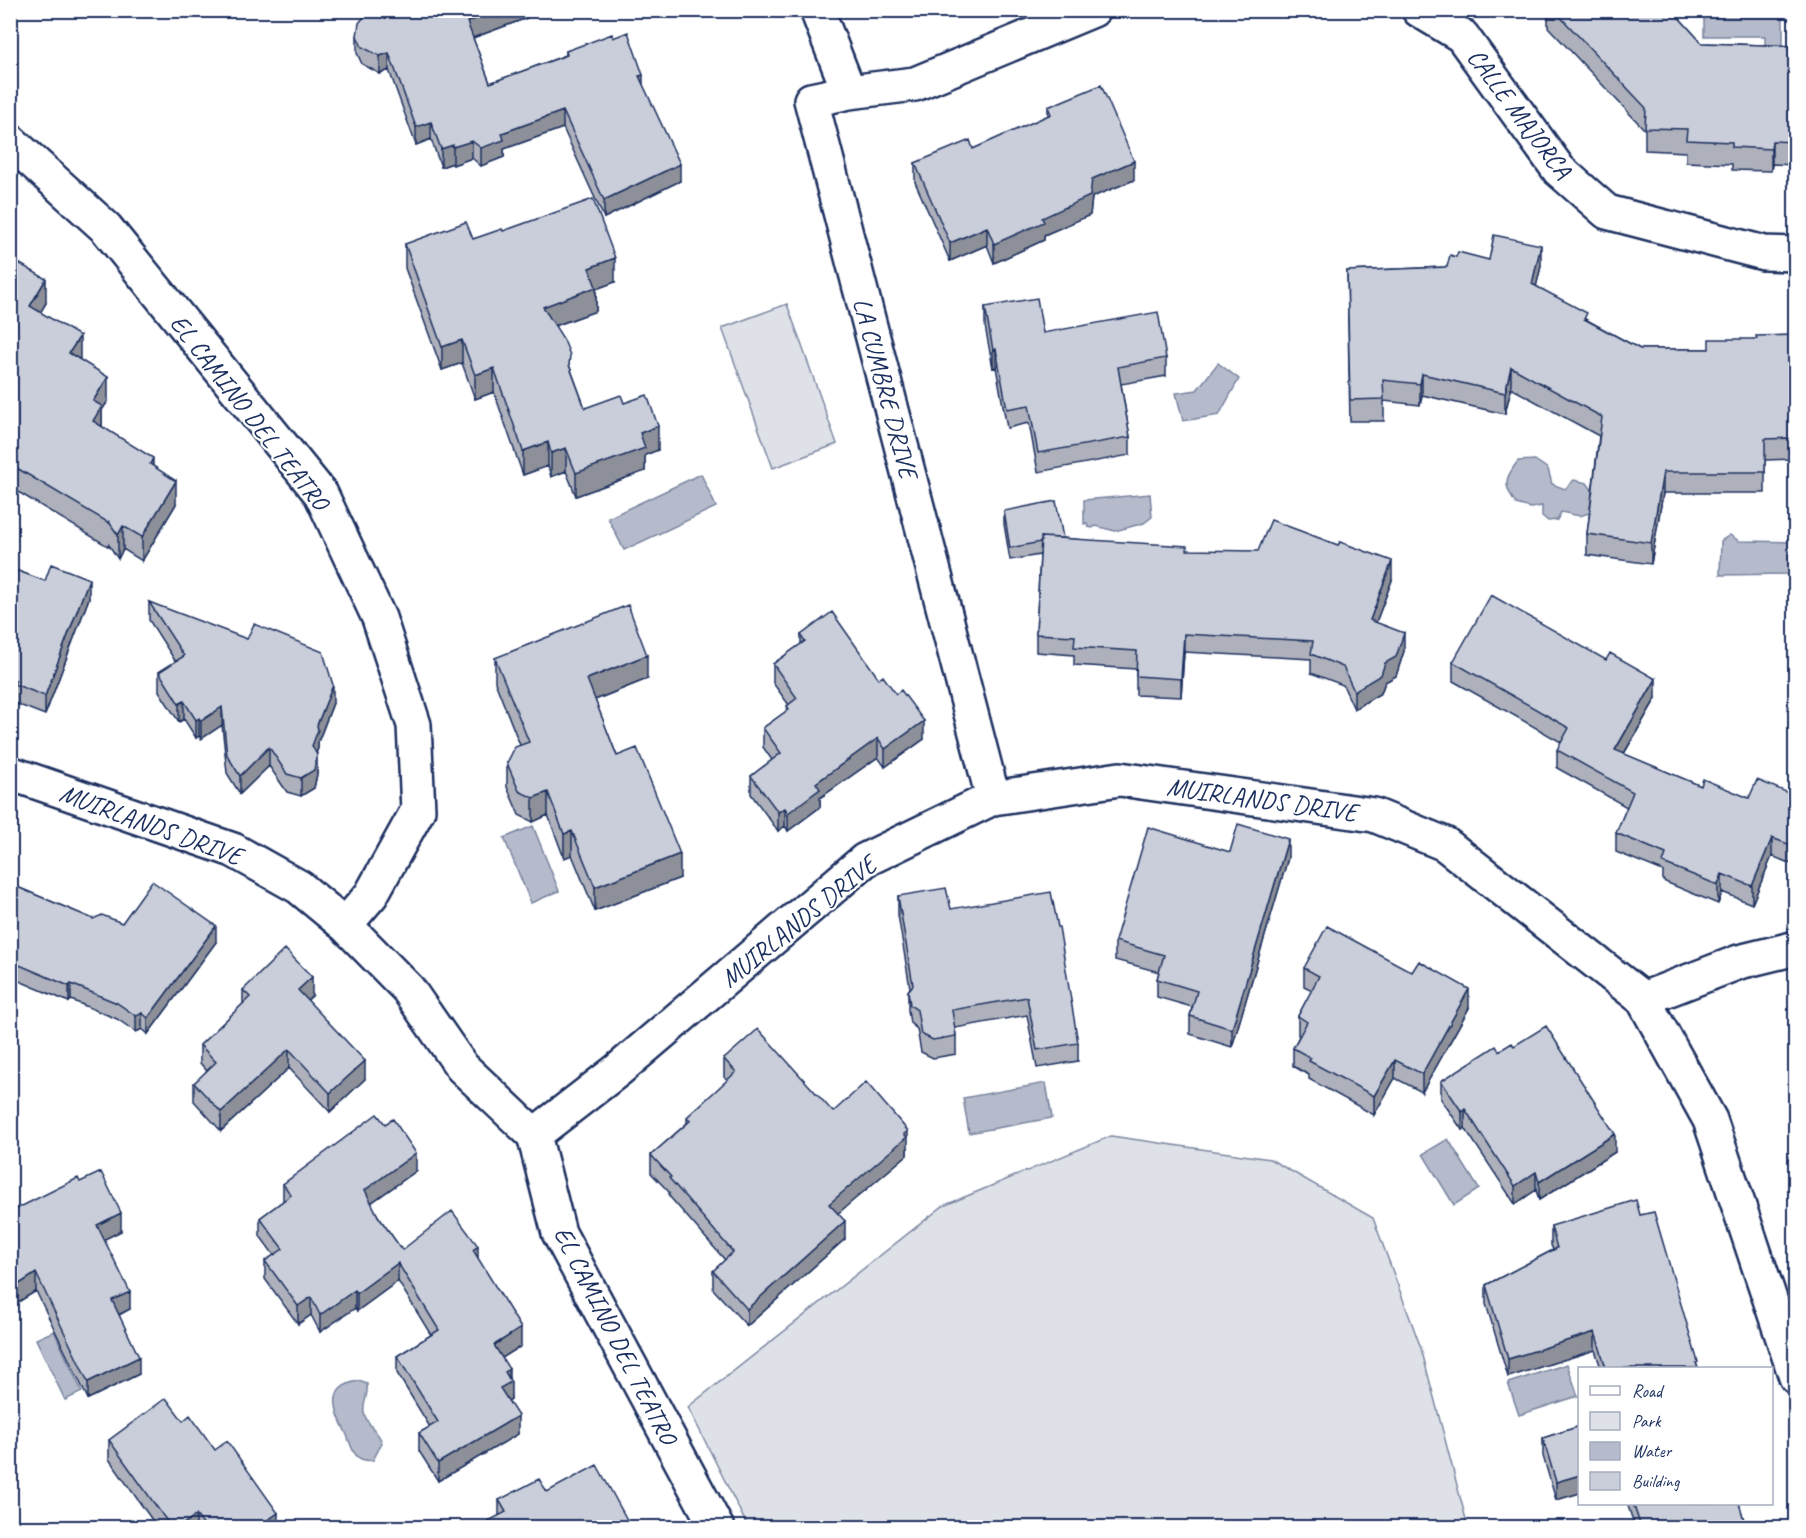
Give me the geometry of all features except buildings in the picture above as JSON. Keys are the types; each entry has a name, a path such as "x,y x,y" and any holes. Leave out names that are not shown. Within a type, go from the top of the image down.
{"street":[{"path":"817,10 849,92 915,84 1093,10"},
{"name":"CALLE MAJORCA","path":"1419,10 1462,36 1558,170 1607,212 1764,253 1796,254"},
{"name":"LA CUMBRE DRIVE","path":"849,92 811,100 993,798"},
{"name":"EL CAMINO DEL TEATRO","path":"10,141 106,228 321,494 379,618 414,725 418,810 371,895 345,925"},
{"name":"MUIRLANDS DRIVE","path":"10,774 233,850 299,887 345,925 408,989 462,1068 534,1136 618,1070 865,860 993,798 1120,779 1374,815 1445,844 1643,999 1710,1120 1796,1377"},
{"path":"1643,999 1739,962 1796,948"},
{"name":"EL CAMINO DEL TEATRO","path":"534,1136 559,1233 717,1527"}],"green space":[{"path":"787,304 837,444 773,468 722,328"},
{"path":"1111,1136 1270,1159 1373,1218 1421,1348 1468,1527 748,1527 688,1407 943,1206"}],"water":[{"path":"1704,12 1783,12 1783,45 1765,45 1765,36 1704,36"},
{"path":"1218,363 1239,379 1219,415 1183,421 1176,393 1197,390"},
{"path":"1535,460 1548,469 1552,484 1565,489 1574,480 1587,483 1593,491 1595,503 1589,513 1580,516 1561,512 1557,520 1548,521 1542,516 1542,506 1531,508 1516,504 1507,487 1510,473 1518,461"},
{"path":"701,474 716,507 624,550 608,518"},
{"path":"1150,494 1152,517 1144,523 1115,531 1096,526 1092,528 1088,527 1087,523 1084,524 1084,500"},
{"path":"1730,535 1739,541 1795,542 1795,574 1720,575 1721,541"},
{"path":"533,826 559,891 531,903 504,838"},
{"path":"1046,1083 1052,1118 969,1133 963,1098"},
{"path":"1448,1139 1479,1189 1454,1205 1423,1154"},
{"path":"54,1331 82,1392 65,1400 36,1339"},
{"path":"1567,1364 1578,1396 1519,1415 1508,1383"},
{"path":"359,1381 367,1384 364,1410 366,1418 382,1443 373,1460 362,1459 354,1453 336,1408 337,1394 341,1388"}]}
